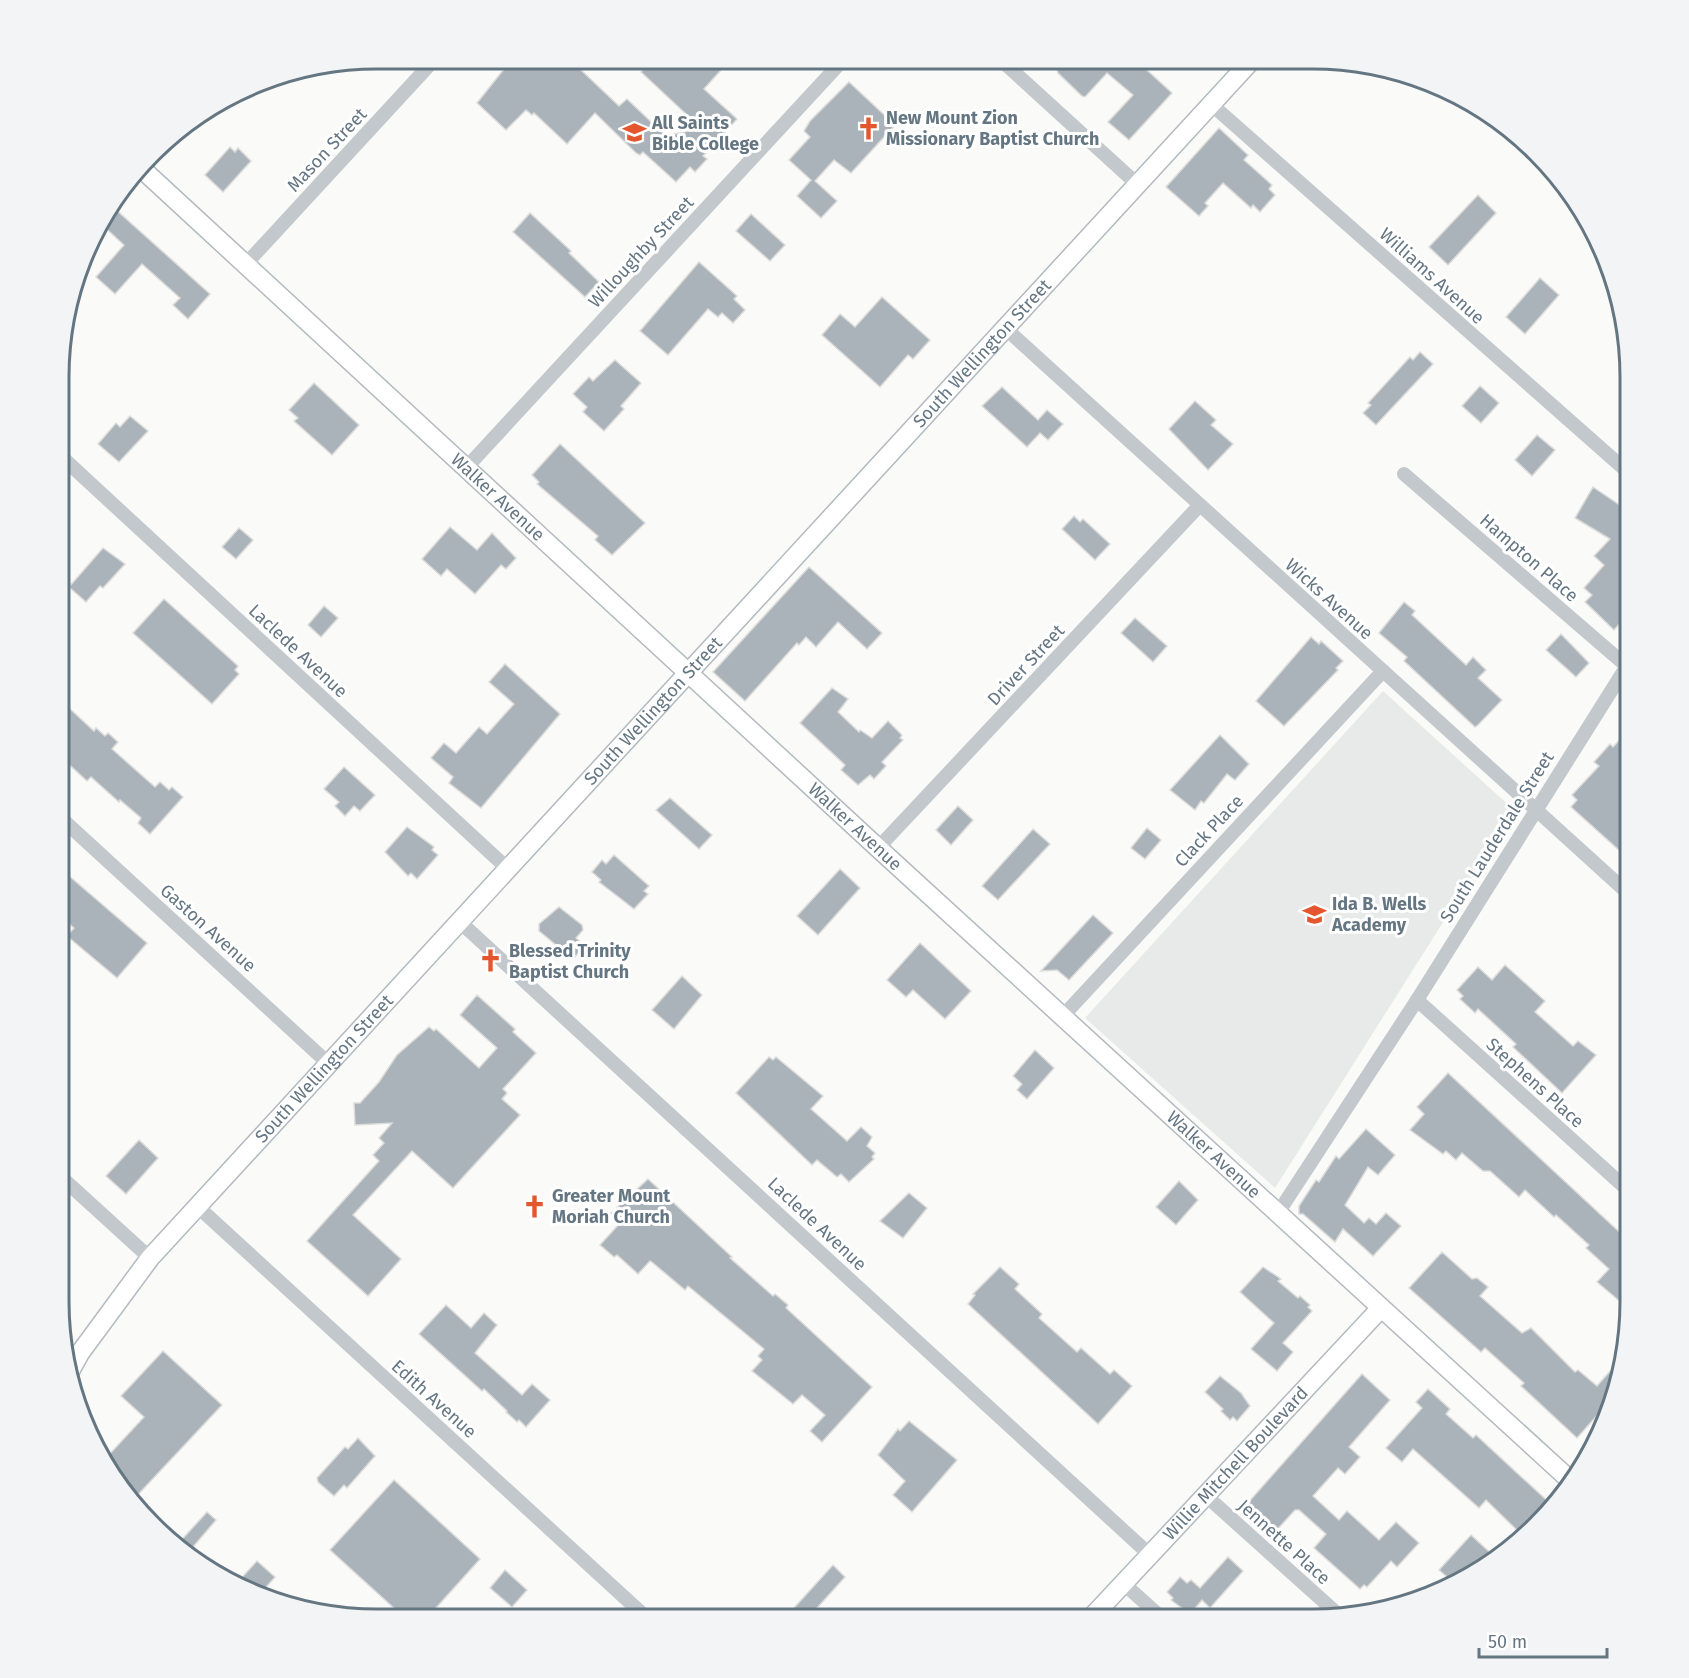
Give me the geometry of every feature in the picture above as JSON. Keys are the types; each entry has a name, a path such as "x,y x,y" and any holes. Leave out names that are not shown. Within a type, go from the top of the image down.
{"street":[{"name":"Mason Street","path":"245,265 426,69"},
{"name":"Willoughby Street","path":"466,468 835,69"},
{"path":"1011,69 1137,184"},
{"name":"South Wellington Street","path":"75,1361 150,1258 197,1206 1244,69"},
{"name":"Williams Avenue","path":"1212,104 1620,465"},
{"name":"Walker Avenue","path":"146,173 1062,1017 1565,1476"},
{"name":"Wicks Avenue","path":"1005,328 1620,886"},
{"name":"Laclede Avenue","path":"69,464 508,870"},
{"name":"Hampton Place","path":"1404,474 1620,657"},
{"name":"Driver Street","path":"878,848 1199,506"},
{"name":"Clack Place","path":"1062,1017 1383,671"},
{"name":"South Lauderdale Street","path":"1278,1213 1417,1000 1535,809 1620,679"},
{"name":"Gaston Avenue","path":"69,825 329,1064"},
{"name":"Laclede Avenue","path":"460,922 1149,1554"},
{"name":"Stephens Place","path":"1417,1000 1620,1183"},
{"path":"69,1184 150,1258"},
{"name":"Edith Avenue","path":"197,1206 637,1609"},
{"name":"Willie Mitchell Boulevard","path":"1099,1609 1204,1494 1381,1308"},
{"name":"Jennette Place","path":"1204,1494 1331,1608"},
{"path":"1123,1583 1152,1609"}],"shaded area":[{"name":"Ida B. Wells Academy","path":"1383,691 1514,810 1275,1188 1085,1018"}],"building":[{"path":"504,69 582,69 619,106 627,99 666,136 701,128 641,72 644,69 722,69 704,89 737,119 703,156 707,159 695,172 690,167 676,182 643,152 640,155 636,153 595,113 567,144 534,113 532,115 526,110 506,130 477,103"},
{"path":"1146,69 1172,93 1129,140 1108,122 1133,95 1107,73 1085,97 1057,70"},
{"name":"New Mount Zion Missionary Baptist Church","path":"849,82 895,125 851,173 834,160 815,181 837,201 821,218 797,196 811,180 789,160 810,137 804,131 810,121"},
{"path":"1219,128 1248,155 1244,160 1272,185 1269,189 1275,195 1260,212 1253,205 1251,208 1223,183 1205,203 1208,206 1199,216 1166,187"},
{"path":"230,147 235,152 238,148 251,161 223,192 205,175"},
{"path":"1478,195 1496,213 1448,265 1429,247"},
{"path":"118,211 210,294 188,319 173,305 180,298 142,264 115,294 96,277 124,245 107,229"},
{"path":"530,213 571,251 569,253 599,282 585,297 513,232"},
{"path":"751,214 785,245 770,261 736,231"},
{"path":"699,262 737,296 734,299 745,310 733,323 722,313 718,317 708,309 668,355 640,331"},
{"path":"1540,278 1559,295 1525,334 1506,317"},
{"path":"882,297 930,340 913,359 908,355 880,387 822,335 840,314 855,327"},
{"path":"1420,352 1433,364 1376,425 1363,413 1371,405 1368,403 1410,357 1413,360"},
{"path":"615,360 641,383 621,406 624,409 604,431 583,412 587,407 573,394 589,377 593,381"},
{"path":"314,383 359,425 332,455 294,421 298,418 289,410"},
{"path":"1480,386 1499,403 1481,423 1462,406"},
{"path":"1002,387 1038,420 1047,410 1063,424 1048,440 1040,433 1027,447 982,406"},
{"path":"1195,401 1216,420 1211,425 1233,444 1208,470 1169,429"},
{"path":"130,416 148,431 119,462 98,444 116,423 120,427"},
{"path":"1537,435 1555,450 1532,476 1515,460"},
{"path":"560,444 645,523 612,555 595,540 598,536 537,484 539,482 532,475"},
{"path":"1593,487 1620,505 1620,623 1614,630 1585,602 1592,595 1584,588 1604,565 1594,556 1610,539 1575,518"},
{"path":"1074,516 1080,522 1083,519 1110,544 1095,560 1062,529"},
{"path":"450,527 477,550 492,533 516,558 506,569 501,565 475,594 447,569 441,576 422,559"},
{"path":"239,528 253,540 236,559 222,547"},
{"path":"103,548 125,564 103,588 100,586 86,602 69,587"},
{"path":"809,567 882,633 867,649 838,622 816,647 806,637 799,645 797,643 745,701 713,672"},
{"path":"164,599 238,666 235,670 239,674 212,704 133,633"},
{"path":"1404,602 1415,611 1412,615 1466,665 1473,657 1486,670 1478,678 1502,700 1475,727 1404,661 1407,657 1379,633"},
{"path":"324,606 338,618 321,637 308,625"},
{"path":"1135,618 1167,646 1153,662 1121,633"},
{"path":"1561,634 1589,663 1576,677 1546,650"},
{"path":"1311,637 1319,644 1321,641 1343,661 1336,668 1338,670 1284,726 1256,701"},
{"path":"505,664 560,714 481,808 449,783 453,777 431,758 444,743 456,753 479,727 487,734 514,704 489,682"},
{"path":"832,688 848,699 838,712 859,732 860,730 872,738 888,721 902,735 900,738 903,740 882,762 886,766 874,779 870,775 858,785 841,770 845,765 800,723"},
{"path":"69,708 94,731 96,728 105,736 108,733 118,742 112,749 155,787 160,782 169,790 172,787 183,797 150,834 138,823 141,818 120,800 119,802 91,777 87,781 69,764"},
{"path":"1220,735 1249,764 1235,780 1227,774 1204,803 1201,801 1195,810 1170,790"},
{"path":"1620,740 1620,851 1571,807 1577,800 1572,795 1599,766 1594,762 1610,744 1613,747"},
{"path":"344,767 375,795 360,811 354,806 345,816 335,806 339,802 324,789"},
{"path":"670,798 712,835 699,849 656,810"},
{"path":"958,806 973,820 951,845 936,830"},
{"path":"407,827 434,847 432,850 438,855 417,879 411,873 408,876 385,852"},
{"path":"1147,828 1161,840 1145,859 1131,848"},
{"path":"1033,829 1050,844 998,900 982,886"},
{"path":"614,855 649,886 644,891 648,894 634,909 599,882 601,880 592,872 602,860 606,864"},
{"path":"840,869 860,888 818,935 797,916"},
{"path":"69,876 147,943 117,978 69,938 69,934 74,928 69,924"},
{"path":"559,907 582,925 583,930 576,938 585,946 573,959 539,931 539,924"},
{"path":"1093,915 1113,933 1069,980 1057,970 1041,971"},
{"path":"920,943 971,991 945,1019 913,990 906,997 887,980"},
{"path":"1505,965 1545,1001 1535,1012 1573,1046 1578,1041 1596,1055 1562,1093 1513,1047 1516,1044 1478,1009 1475,1013 1460,999 1463,996 1457,990 1478,967 1492,980"},
{"path":"682,976 702,995 674,1029 652,1010"},
{"path":"477,995 515,1029 513,1032 536,1053 503,1089 507,1093 502,1099 520,1115 453,1188 412,1151 353,1215 401,1259 368,1296 307,1241 379,1161 373,1155 384,1143 379,1138 392,1123 355,1125 354,1103 360,1103 379,1082 397,1055 429,1027 434,1031 436,1029 479,1068 497,1048 460,1015"},
{"path":"1035,1050 1054,1068 1027,1099 1017,1090 1022,1084 1013,1076"},
{"path":"769,1057 773,1060 776,1057 823,1096 811,1109 847,1141 861,1127 872,1137 867,1146 875,1153 872,1157 874,1159 849,1182 841,1174 837,1177 817,1160 812,1165 736,1093"},
{"path":"1448,1073 1620,1233 1620,1301 1597,1282 1609,1269 1586,1248 1589,1245 1556,1215 1554,1217 1525,1190 1519,1197 1490,1171 1483,1171 1462,1153 1456,1160 1446,1151 1443,1154 1410,1130 1424,1114 1417,1107"},
{"path":"1366,1129 1395,1155 1378,1175 1368,1167 1345,1205 1364,1223 1369,1218 1376,1224 1386,1213 1401,1226 1373,1256 1343,1229 1335,1242 1303,1214 1299,1214 1299,1206 1316,1180 1319,1182 1336,1156 1339,1159"},
{"path":"139,1140 158,1158 126,1194 106,1176"},
{"path":"648,1179 732,1257 730,1258 773,1296 775,1294 788,1305 786,1308 872,1387 822,1442 810,1431 825,1415 802,1395 793,1404 752,1371 762,1360 758,1356 764,1349 688,1286 685,1290 650,1261 638,1274 617,1255 614,1257 600,1245 620,1223 610,1214"},
{"path":"1179,1181 1198,1200 1176,1225 1156,1207"},
{"path":"909,1193 927,1208 903,1238 880,1221"},
{"path":"1442,1252 1472,1279 1477,1278 1488,1287 1480,1296 1522,1333 1531,1328 1575,1372 1578,1370 1597,1386 1613,1368 1599,1413 1577,1438 1521,1386 1524,1383 1485,1348 1481,1352 1409,1288"},
{"path":"1000,1267 1019,1284 1015,1289 1042,1314 1039,1318 1077,1352 1081,1348 1110,1374 1114,1370 1132,1386 1098,1424 968,1304 975,1295 973,1294"},
{"path":"1263,1267 1281,1279 1278,1281 1298,1298 1300,1296 1310,1305 1308,1307 1312,1311 1283,1343 1293,1352 1277,1371 1251,1349 1274,1323 1240,1292"},
{"path":"446,1305 471,1328 484,1313 497,1325 475,1353 522,1395 532,1384 550,1400 526,1427 519,1420 517,1422 484,1389 482,1391 419,1334"},
{"path":"163,1351 222,1405 138,1495 110,1454 144,1417 121,1396"},
{"path":"1362,1374 1390,1400 1349,1447 1360,1457 1345,1474 1338,1468 1313,1496 1339,1520 1347,1511 1379,1540 1396,1522 1419,1543 1397,1567 1391,1561 1367,1587 1364,1585 1360,1589 1314,1548 1326,1534 1299,1510 1295,1510 1275,1532 1246,1505"},
{"path":"1220,1376 1241,1393 1250,1406 1237,1421 1233,1417 1230,1420 1221,1411 1223,1409 1205,1392"},
{"path":"1428,1389 1450,1409 1446,1414 1473,1438 1476,1435 1547,1500 1517,1531 1486,1500 1479,1508 1413,1449 1402,1462 1386,1448 1422,1408 1416,1402"},
{"path":"909,1421 957,1460 912,1512 893,1495 905,1481 878,1455 898,1429 900,1431"},
{"path":"358,1438 375,1456 347,1488 344,1485 334,1496 318,1482 317,1478 345,1447 348,1449"},
{"path":"394,1480 480,1559 435,1609 395,1609 330,1550"},
{"path":"207,1512 216,1520 193,1547 182,1539"},
{"path":"1471,1535 1490,1552 1447,1577 1439,1570"},
{"path":"1228,1557 1243,1571 1210,1608 1202,1600 1194,1609 1183,1609 1171,1600 1173,1598 1167,1592 1180,1577 1187,1583 1191,1580 1200,1588"},
{"path":"257,1561 275,1577 265,1588 242,1577"},
{"path":"833,1565 845,1577 816,1609 793,1609"},
{"path":"505,1570 527,1590 512,1607 490,1588"}],"place":[{"name":"New Mount Zion Missionary Baptist Church","path":"868,128"},
{"name":"All Saints Bible College","path":"634,133"},
{"name":"Ida B. Wells Academy","path":"1314,914"},
{"name":"Blessed Trinity Baptist Church","path":"491,961"},
{"name":"Greater Mount Moriah Church","path":"534,1206"}]}
